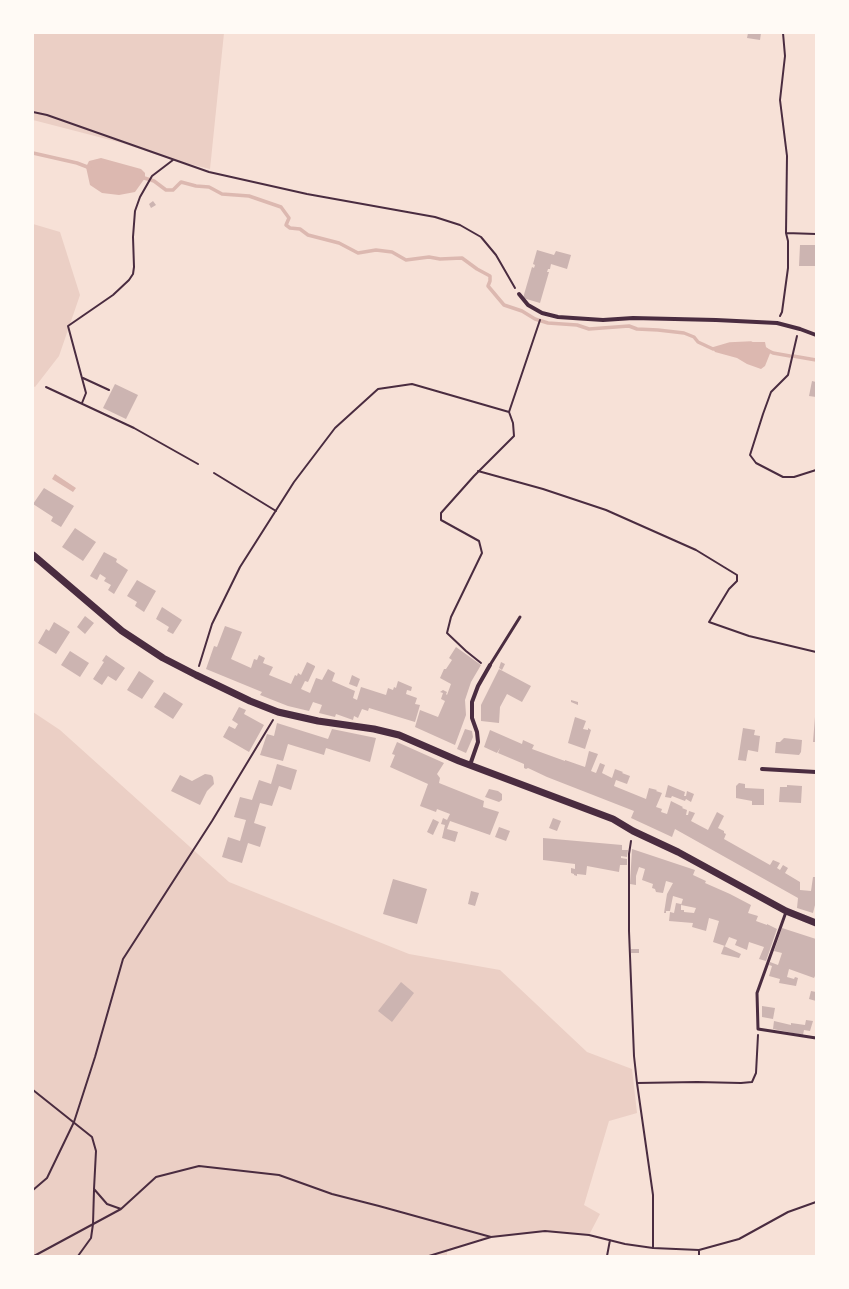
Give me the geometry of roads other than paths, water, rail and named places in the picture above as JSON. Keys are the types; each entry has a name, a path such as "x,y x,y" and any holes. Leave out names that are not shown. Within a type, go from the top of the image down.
{"street":[{"path":"519,294 528,305 542,313 558,316 603,320 656,319 777,323 816,335"},
{"path":"33,555 122,631 163,658 250,701 278,712 318,721 387,732 410,739 470,766 613,819 632,831 678,852 786,912 816,923"},
{"path":"470,766 478,742 477,732 472,718 472,702 478,686 489,667"},
{"path":"762,769 816,772"}],"lane":[{"path":"489,667 520,617"},
{"path":"786,912 757,993 758,1029 816,1038"}],"waterway":[{"path":"33,153 77,163 90,168"},
{"path":"141,177 154,181 166,190 173,190 181,182 196,186 209,187 222,194 249,196 281,207 289,218 286,225 290,228 300,229 308,235 339,243 358,253 376,250 392,252 406,260 429,257 440,259 462,258 490,276 488,286 504,305 522,311 535,319 548,323 577,325 589,329 629,326 637,329 684,333 694,337 698,342 713,349 730,344 751,343"},
{"path":"767,350 773,353 790,356"},
{"path":"793,356 816,360"}]}
